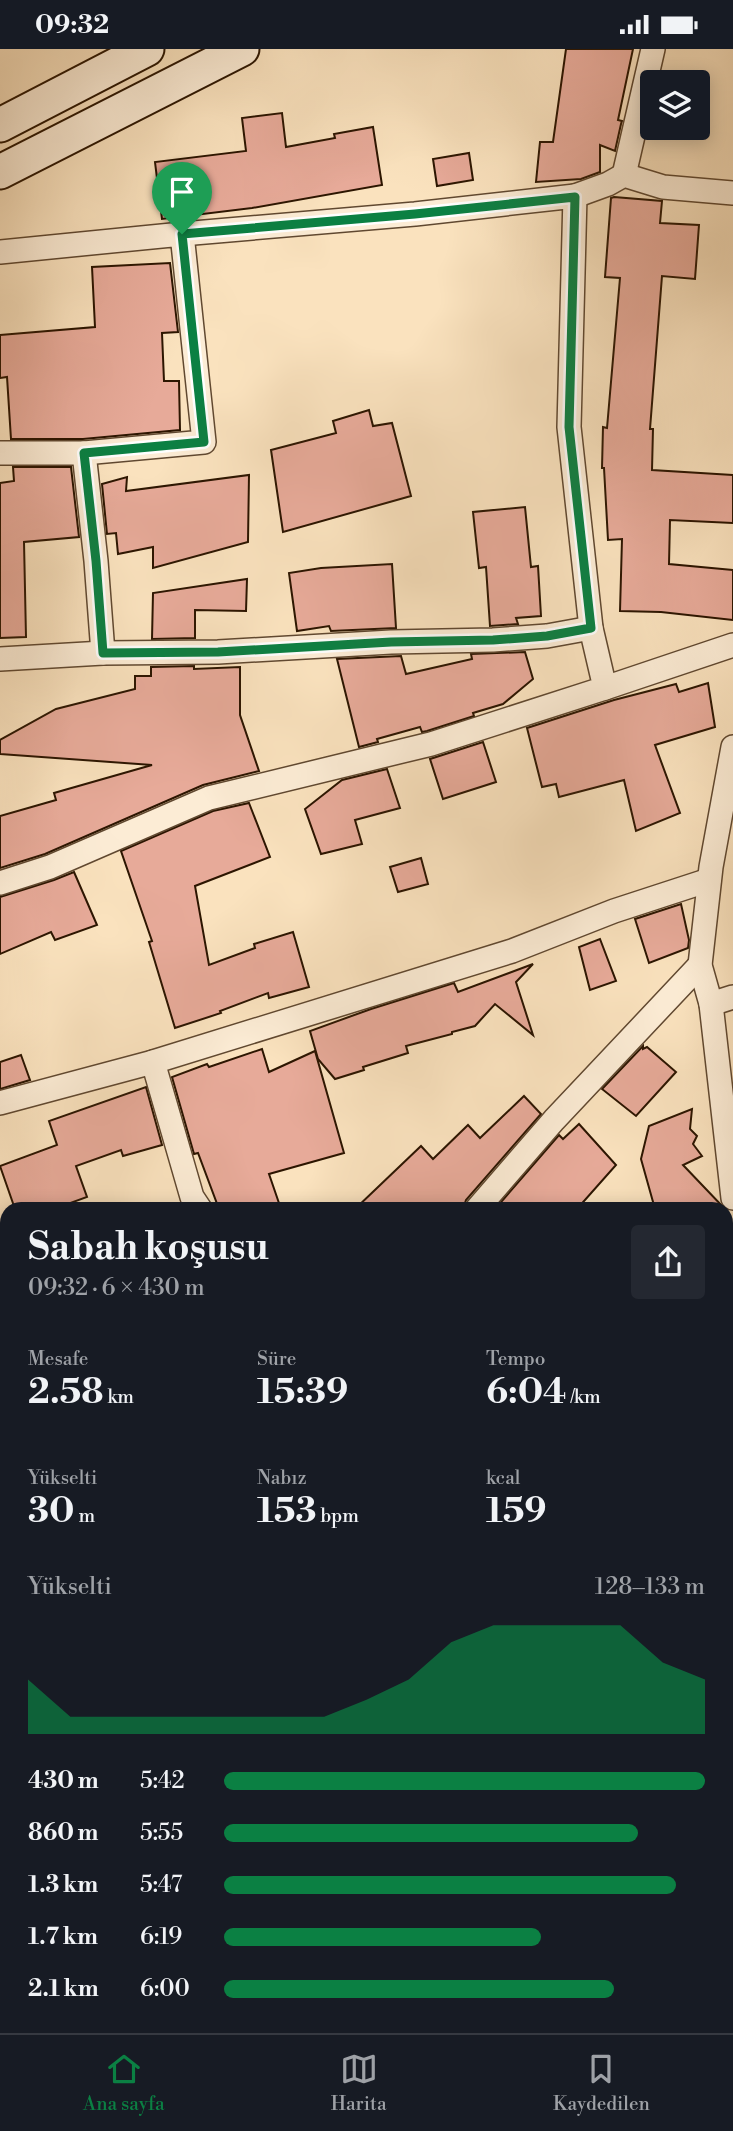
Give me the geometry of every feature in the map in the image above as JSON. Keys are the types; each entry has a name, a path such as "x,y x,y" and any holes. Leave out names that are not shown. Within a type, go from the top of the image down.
{"main road":[{"path":"0,125 147,49"},
{"path":"0,172 242,49"}],"street":[{"path":"624,175 653,49"},
{"path":"0,252 575,197 624,175 663,187 733,193"},
{"path":"575,197 569,427 591,628 605,688"},
{"path":"0,453 84,453 204,442 182,234"},
{"path":"84,453 103,653"},
{"path":"0,659 493,640 547,636 591,628"},
{"path":"0,883 50,867 209,798 431,744 733,645"},
{"path":"733,747 709,880 700,965 710,1004 733,1198"},
{"path":"0,1103 153,1062 512,951 614,911 709,880"},
{"path":"483,1202 554,1120 700,965"},
{"path":"710,1004 733,997"},
{"path":"153,1062 195,1202"}],"building":[{"path":"566,49 633,49 618,120 622,121 615,151 600,145 600,172 581,179 536,182 540,142 553,142"},
{"path":"282,113 286,147 335,138 334,134 373,127 382,185 252,208 162,219 155,162 246,151 242,118"},
{"path":"469,153 473,180 437,186 433,159"},
{"path":"611,198 662,201 660,223 699,225 695,279 662,276 650,429 653,429 652,470 733,475 733,523 670,520 669,564 733,570 733,620 661,612 620,611 622,539 608,540 602,468 603,427 607,428 620,278 605,277"},
{"path":"170,263 178,332 162,333 164,381 179,381 180,430 83,439 11,439 7,377 0,378 0,335 95,327 92,267"},
{"path":"369,410 373,426 392,423 411,496 283,532 271,450 336,433 333,421"},
{"path":"13,467 71,467 79,537 24,542 26,637 0,638 0,483 14,481"},
{"path":"249,475 248,542 153,568 153,547 118,554 116,533 107,534 102,484 127,477 126,491"},
{"path":"525,507 531,567 538,566 541,616 516,618 518,624 490,626 486,567 479,568 473,512"},
{"path":"392,564 396,628 331,631 329,626 297,631 289,573 321,568"},
{"path":"247,579 246,611 195,610 195,638 152,639 153,593"},
{"path":"525,652 533,679 503,704 427,731 422,732 420,727 359,747 337,659 401,656 406,674 472,659 471,654"},
{"path":"194,666 194,669 240,667 240,715 259,771 203,785 45,854 0,868 0,816 56,800 54,793 152,765 0,754 0,740 56,709 135,689 135,676 151,676 151,667"},
{"path":"708,683 715,727 655,745 680,813 636,831 624,780 559,797 556,784 542,787 527,728 614,700 676,684 679,692"},
{"path":"483,742 496,782 443,799 430,759"},
{"path":"387,769 400,808 355,820 362,844 321,854 305,809 342,780"},
{"path":"249,803 270,857 195,886 209,965 255,948 254,944 293,932 309,987 269,998 268,993 220,1011 221,1013 175,1028 149,942 152,941 121,851 213,811"},
{"path":"421,858 428,884 398,892 390,867"},
{"path":"74,872 97,925 55,940 51,932 0,954 0,897"},
{"path":"681,904 689,940 688,948 649,963 635,919"},
{"path":"600,939 616,981 590,990 579,947"},
{"path":"533,964 516,982 533,1035 495,1004 475,1026 406,1046 408,1053 363,1067 364,1070 335,1079 318,1059 310,1031 454,983 458,992"},
{"path":"643,1046 643,1049 647,1047 676,1072 636,1116 602,1089"},
{"path":"262,1049 269,1072 315,1051 344,1153 269,1174 279,1202 216,1202 198,1153 194,1154 172,1077 207,1064 209,1067"},
{"path":"21,1055 30,1080 0,1089 0,1062"},
{"path":"146,1087 162,1145 123,1156 121,1150 76,1166 87,1197 73,1202 13,1202 0,1166 57,1145 49,1121"},
{"path":"524,1096 541,1114 465,1202 362,1202 421,1146 433,1159 468,1125 480,1138"},
{"path":"692,1109 690,1129 697,1136 693,1144 702,1156 683,1165 718,1202 653,1202 641,1159 649,1126"},
{"path":"579,1124 616,1165 583,1202 501,1202 559,1135 563,1139"}],"route":[{"path":"575,197 569,427 591,628 547,636 493,640 391,642 218,652 103,653 84,453 204,442 182,234 575,197"}]}
